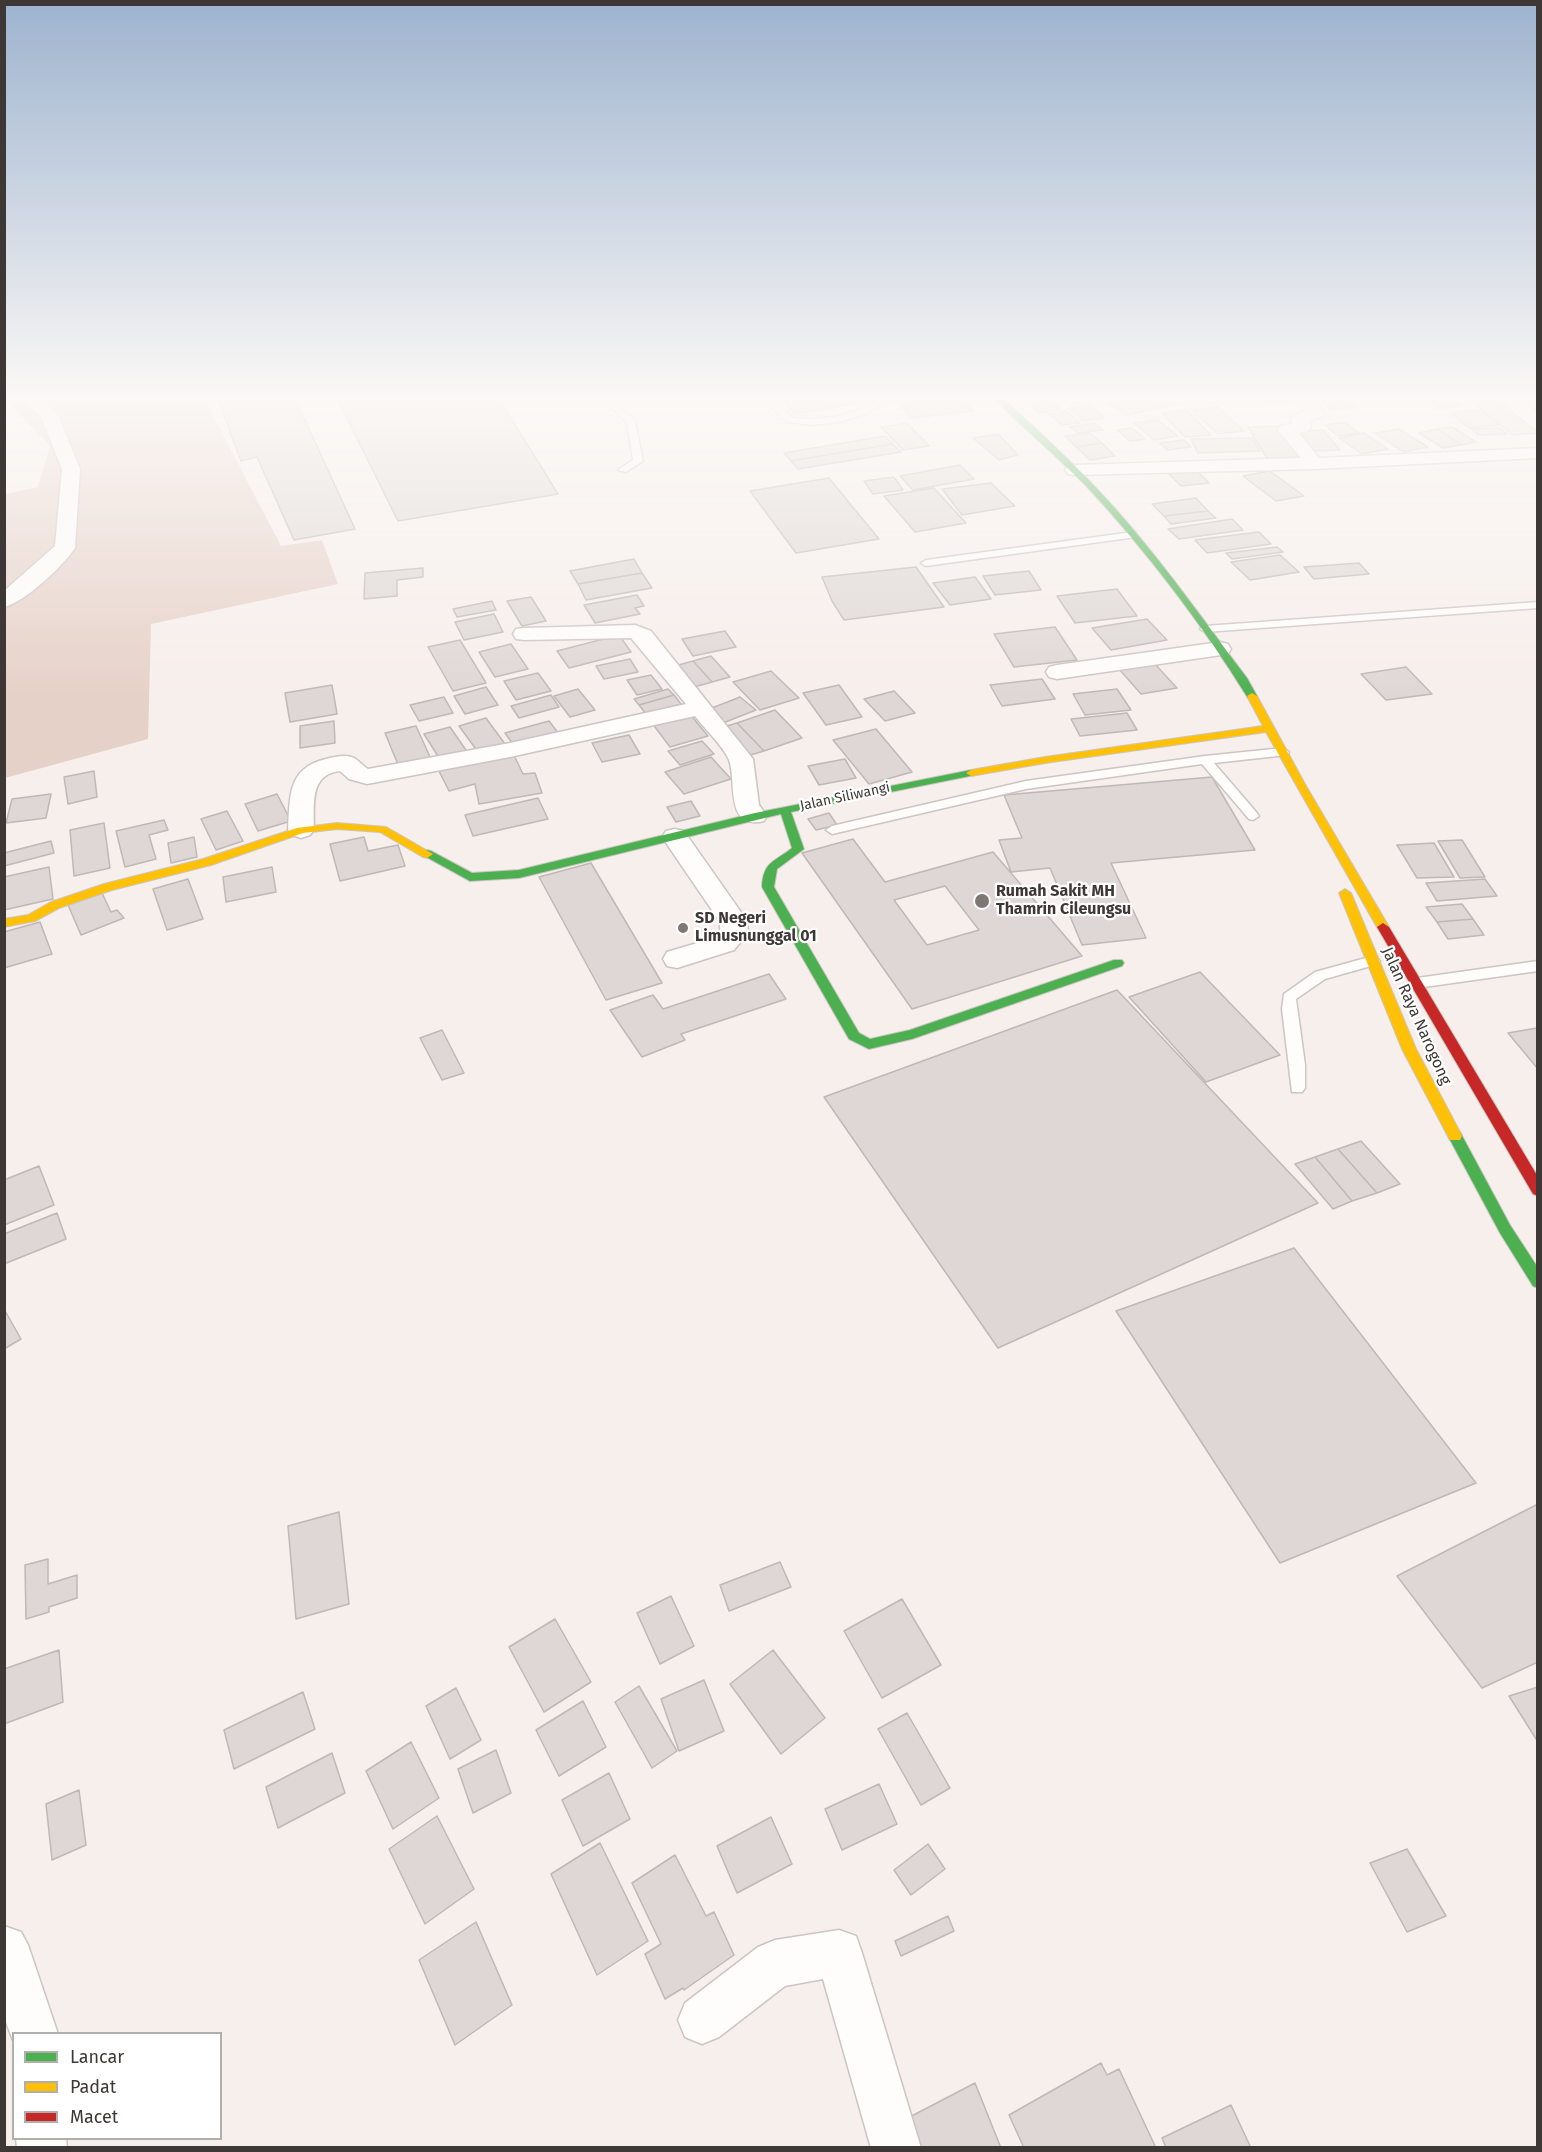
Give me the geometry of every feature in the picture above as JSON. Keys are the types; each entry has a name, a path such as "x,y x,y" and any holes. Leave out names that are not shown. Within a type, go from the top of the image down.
{"main road":[{"name":"Jalan Raya Narogong","path":"1100,496 1133,535 1243,680 1270,728 1300,786 1409,1049 1504,1229 1538,1282"},
{"name":"Jalan Siliwangi","path":"4,923 31,918 55,905 108,887 207,862 301,830 337,826 382,829 470,877 519,874 755,816 879,790 1045,760 1270,728"},
{"name":"Jalan Raya Narogong","path":"1300,786 1538,1190"},
{"path":"785,810 798,849 791,856 772,866 767,872 768,887 854,1036 864,1042 875,1043 912,1034 1118,963"}],"street":[{"path":"4,601 24,588 65,548 69,496"},
{"path":"524,634 635,631 643,636 741,759 747,806 755,816"},
{"path":"1057,672 1220,649"},
{"path":"301,830 305,780 312,772 321,768 345,763 358,774 367,777 510,750 700,708"},
{"path":"675,837 733,921 735,933 724,944 677,959"},
{"path":"4,1949 11,1962 33,2032"},
{"path":"702,2020 775,1964 839,1953 896,2148"}],"lane":[{"path":"926,563 1133,535"},
{"path":"1205,629 1538,605"},
{"path":"832,830 1026,784 1283,752"},
{"path":"1205,760 1253,816"},
{"path":"1297,1088 1299,1068 1288,1019 1289,996 1320,975 1372,961"},
{"path":"1417,983 1538,966"}],"shaded area":[{"path":"5,496 255,496 281,546 322,540 338,584 151,624 148,739 5,778"}],"building":[{"path":"275,496 340,496 355,529 294,540"},
{"path":"386,496 544,496 398,521"},
{"path":"754,496 844,496 879,539 796,553"},
{"path":"884,496 942,496 966,523 915,532"},
{"path":"948,496 1005,496 1015,506 962,515"},
{"path":"1270,496 1302,496 1276,501"},
{"path":"1196,498 1208,511 1164,516 1152,504"},
{"path":"1208,511 1216,518 1171,524 1164,516"},
{"path":"1232,519 1243,530 1179,539 1168,529"},
{"path":"1259,532 1271,544 1207,553 1195,540"},
{"path":"1277,547 1283,552 1232,559 1226,553"},
{"path":"1280,555 1299,572 1250,580 1231,562"},
{"path":"634,559 642,573 578,584 570,571"},
{"path":"1359,563 1369,574 1314,579 1304,567"},
{"path":"916,567 944,607 844,620 832,601 822,577"},
{"path":"423,568 423,577 397,580 397,596 364,599 365,573"},
{"path":"1029,571 1041,590 995,595 983,576"},
{"path":"642,573 652,588 586,600 578,584"},
{"path":"975,577 991,599 950,605 933,583"},
{"path":"1117,589 1137,616 1075,623 1057,596"},
{"path":"637,595 644,606 635,608 640,614 595,623 584,605"},
{"path":"531,597 546,621 522,626 507,601"},
{"path":"492,601 496,610 457,617 453,609"},
{"path":"494,614 503,632 464,640 455,622"},
{"path":"1147,619 1167,640 1111,650 1092,628"},
{"path":"1055,627 1077,660 1014,667 994,634"},
{"path":"725,631 736,647 693,656 682,639"},
{"path":"619,635 631,652 569,668 557,651"},
{"path":"460,640 486,683 453,691 428,647"},
{"path":"511,644 528,669 495,677 479,652"},
{"path":"711,656 730,677 712,682 693,661"},
{"path":"630,659 638,672 604,679 596,666"},
{"path":"693,661 712,682 694,687 675,666"},
{"path":"1154,663 1177,688 1141,694 1119,669"},
{"path":"1406,667 1432,694 1386,700 1361,674"},
{"path":"771,671 799,698 760,710 733,682"},
{"path":"538,673 551,691 516,700 504,681"},
{"path":"651,675 662,689 637,695 627,680"},
{"path":"1042,679 1055,699 1002,706 990,685"},
{"path":"332,685 337,714 290,722 285,693"},
{"path":"839,685 862,717 826,725 803,693"},
{"path":"486,687 498,705 465,714 454,696"},
{"path":"578,689 595,710 570,717 554,696"},
{"path":"668,689 674,695 639,705 634,699"},
{"path":"1117,689 1131,710 1085,715 1073,694"},
{"path":"894,691 915,713 885,721 864,699"},
{"path":"551,695 559,707 519,718 511,706"},
{"path":"674,695 681,704 646,714 639,705"},
{"path":"444,697 453,713 419,721 410,705"},
{"path":"740,697 756,710 723,723 707,710"},
{"path":"775,710 802,738 764,751 737,723"},
{"path":"689,713 708,736 670,747 652,723"},
{"path":"1127,713 1137,730 1080,736 1071,719"},
{"path":"486,718 505,744 478,752 459,726"},
{"path":"334,721 335,743 300,748 300,726"},
{"path":"549,721 559,734 515,747 505,733"},
{"path":"737,723 764,751 747,756 720,728"},
{"path":"416,726 431,759 399,767 385,733"},
{"path":"450,727 468,753 441,761 424,734"},
{"path":"876,729 912,772 869,784 833,740"},
{"path":"629,735 640,754 602,762 592,743"},
{"path":"702,741 714,754 680,765 668,751"},
{"path":"512,751 523,774 535,773 542,793 479,804 475,784 449,791 437,767"},
{"path":"711,757 731,779 684,794 665,772"},
{"path":"845,759 856,778 819,785 808,766"},
{"path":"94,771 97,797 68,804 64,777"},
{"path":"1212,777 1255,850 1111,863 1146,938 1082,945 1050,868 1011,872 999,840 1022,838 1004,795"},
{"path":"51,794 46,818 6,823 12,799"},
{"path":"277,794 291,821 258,831 245,804"},
{"path":"538,798 548,819 473,836 465,815"},
{"path":"691,801 700,816 676,822 667,807"},
{"path":"227,811 243,841 216,850 201,819"},
{"path":"829,813 837,825 816,830 808,819"},
{"path":"164,820 168,830 149,835 156,859 125,867 116,831"},
{"path":"104,823 110,868 74,876 70,830"},
{"path":"194,837 197,857 171,863 168,843"},
{"path":"364,837 368,851 398,845 405,866 340,881 330,844"},
{"path":"853,839 885,882 993,852 1082,956 912,1009 802,853","holes":["945,886 979,930 927,945 894,900"]},
{"path":"1462,840 1485,877 1460,878 1438,841"},
{"path":"51,841 54,853 4,866 4,853"},
{"path":"1434,843 1454,877 1417,878 1397,845"},
{"path":"591,863 662,983 606,1000 539,877"},
{"path":"49,867 53,899 4,910 4,877"},
{"path":"272,867 276,892 226,902 223,877"},
{"path":"188,879 203,919 167,930 153,889"},
{"path":"1485,879 1497,896 1437,901 1426,883"},
{"path":"102,893 111,912 117,910 124,918 81,935 68,905"},
{"path":"1462,904 1473,919 1437,922 1426,907"},
{"path":"1473,919 1484,935 1448,939 1437,922"},
{"path":"40,922 52,954 4,968 4,932"},
{"path":"1200,972 1280,1055 1206,1082 1129,997"},
{"path":"769,974 786,999 681,1034 685,1040 642,1057 610,1010 653,995 663,1009"},
{"path":"1117,990 1318,1203 998,1348 824,1097"},
{"path":"1538,1029 1538,1069 1508,1033"},
{"path":"442,1030 464,1073 442,1080 420,1038"},
{"path":"1361,1141 1400,1184 1377,1193 1338,1149"},
{"path":"1338,1149 1377,1193 1352,1201 1315,1157"},
{"path":"1315,1157 1352,1201 1333,1209 1295,1164"},
{"path":"39,1166 54,1205 4,1225 4,1180"},
{"path":"57,1213 66,1239 4,1264 4,1234"},
{"path":"1294,1248 1476,1483 1280,1563 1116,1311"},
{"path":"4,1309 21,1339 4,1349"},
{"path":"1538,1504 1538,1662 1482,1688 1397,1576"},
{"path":"339,1512 349,1604 296,1619 288,1526"},
{"path":"48,1559 48,1584 77,1575 77,1598 49,1607 49,1612 26,1619 25,1565"},
{"path":"780,1562 791,1587 729,1611 720,1585"},
{"path":"671,1596 694,1646 660,1664 637,1613"},
{"path":"902,1599 941,1665 882,1698 844,1631"},
{"path":"555,1619 591,1682 544,1712 509,1647"},
{"path":"59,1650 63,1702 4,1724 4,1669"},
{"path":"773,1650 825,1718 781,1754 730,1684"},
{"path":"704,1680 724,1731 679,1751 661,1699"},
{"path":"639,1686 677,1751 652,1768 615,1702"},
{"path":"1538,1687 1538,1742 1509,1696"},
{"path":"456,1688 481,1740 450,1759 426,1706"},
{"path":"303,1692 315,1729 234,1769 224,1730"},
{"path":"583,1701 606,1747 559,1776 536,1730"},
{"path":"907,1713 950,1788 921,1805 878,1729"},
{"path":"411,1742 439,1798 393,1829 366,1771"},
{"path":"496,1750 511,1793 473,1813 458,1769"},
{"path":"332,1753 345,1793 278,1828 266,1787"},
{"path":"609,1773 630,1819 583,1846 562,1800"},
{"path":"879,1784 897,1824 842,1850 825,1809"},
{"path":"79,1790 86,1845 52,1860 46,1804"},
{"path":"437,1816 474,1889 425,1924 389,1849"},
{"path":"771,1817 792,1864 737,1893 717,1846"},
{"path":"600,1843 648,1941 597,1975 551,1874"},
{"path":"928,1844 945,1869 911,1895 894,1870"},
{"path":"1407,1849 1446,1916 1407,1932 1370,1863"},
{"path":"675,1855 706,1916 714,1912 734,1955 684,1990 683,1988 665,1999 645,1954 661,1944 632,1883"},
{"path":"948,1916 954,1931 901,1956 895,1941"},
{"path":"476,1922 512,2005 455,2045 419,1960"},
{"path":"1101,2063 1107,2075 1119,2069 1156,2148 1024,2148 1009,2115"},
{"path":"975,2083 1001,2148 914,2148 904,2120"},
{"path":"1231,2105 1251,2148 1166,2148 1162,2138"}],"traffic: fast":[{"path":"1099,496 1159,567 1243,680 1252,696"},
{"path":"427,854 470,877 519,874 755,816 971,773"},
{"path":"785,810 798,849 773,867 768,878 768,887 854,1036 869,1044 912,1034 1118,963"},
{"path":"1455,1136 1505,1229 1538,1282"}],"traffic: slow":[{"path":"1252,696 1383,927"},
{"path":"971,773 1045,760 1270,728"},
{"path":"4,923 31,918 55,905 108,887 207,862 301,830 337,826 382,829 427,854"},
{"path":"1345,893 1409,1049 1455,1136"}],"traffic: jam":[{"path":"1383,927 1538,1190"}],"place":[{"name":"Rumah Sakit MH Thamrin Cileungsu","path":"982,901"},
{"name":"SD Negeri Limusnunggal 01","path":"683,928"}]}
